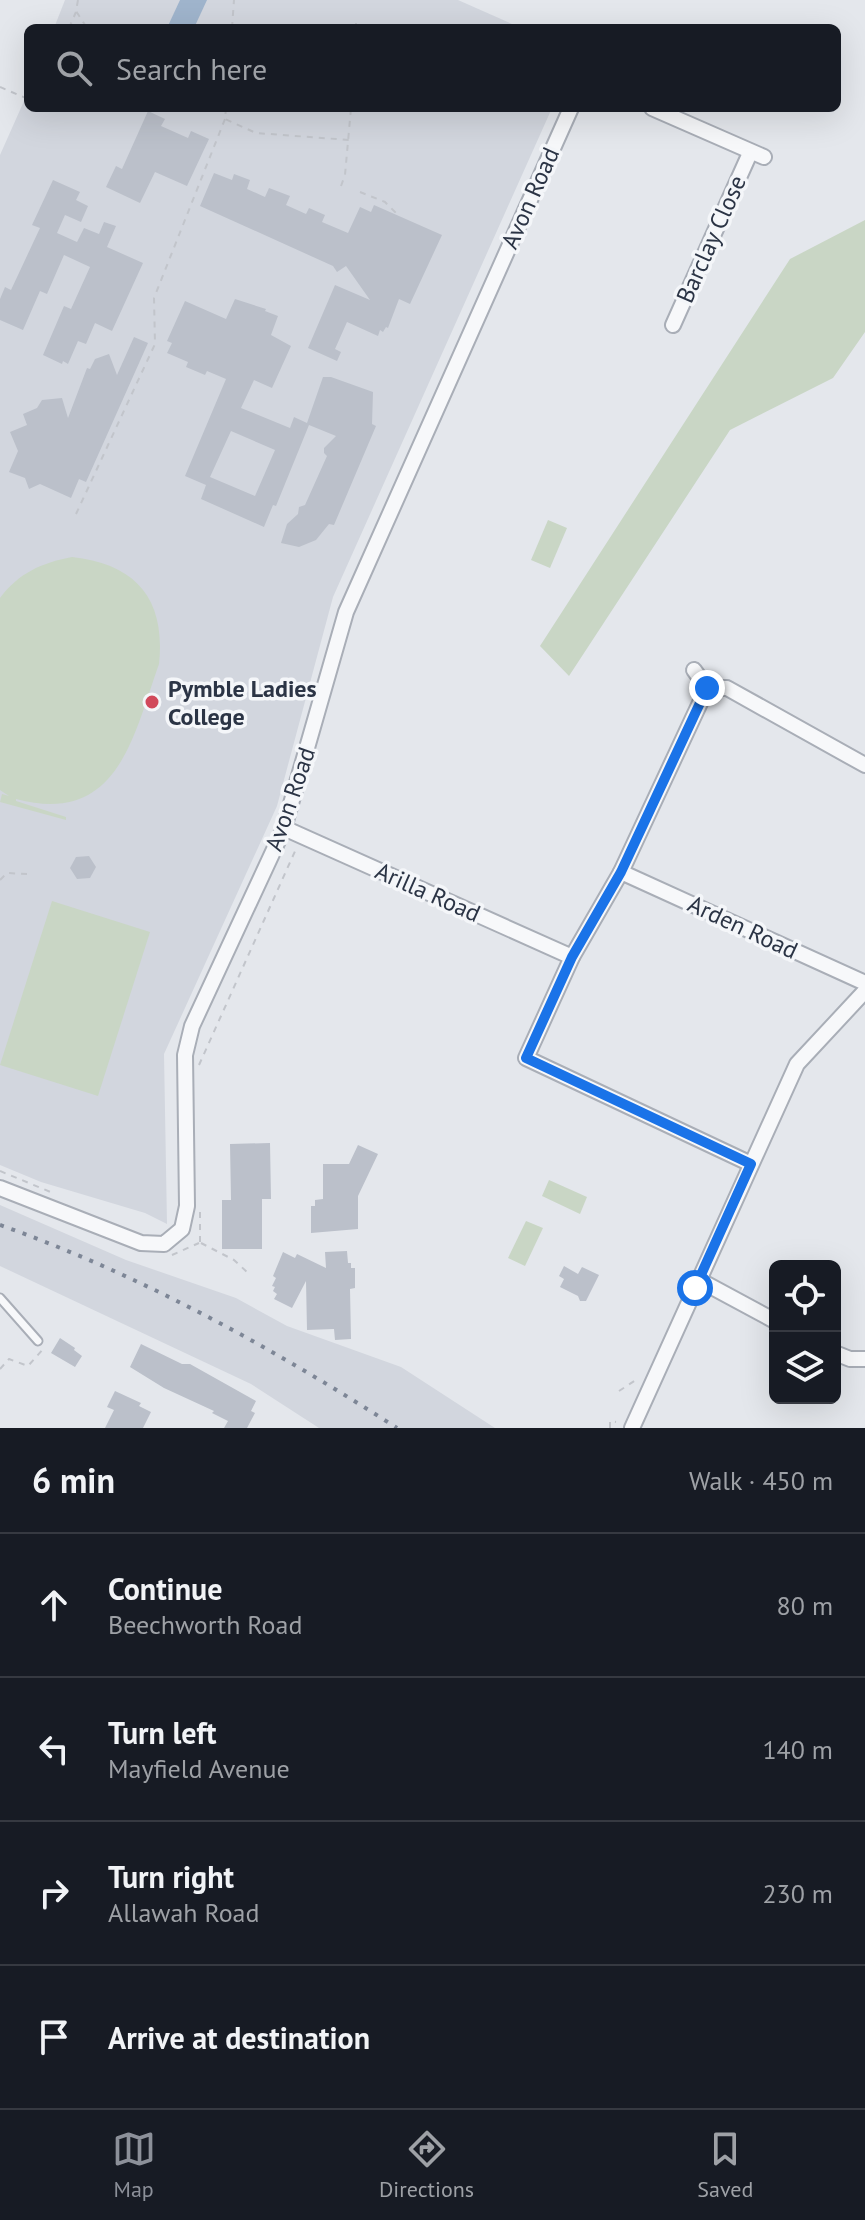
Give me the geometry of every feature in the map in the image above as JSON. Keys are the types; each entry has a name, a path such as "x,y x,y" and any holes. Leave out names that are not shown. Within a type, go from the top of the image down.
{"street":[{"name":"Avon Road","path":"0,1188 141,1243 164,1244 182,1229 187,1206 185,1055 192,1026 284,828 346,612 569,112"},
{"name":"Barclay Close","path":"661,112 757,155 673,325"},
{"path":"694,670 707,688"},
{"path":"707,688 727,688 865,765"},
{"path":"707,688 621,872 572,957 526,1058 751,1164"},
{"name":"Arilla Road","path":"284,828 572,957"},
{"name":"Arden Road","path":"621,872 865,983"},
{"path":"632,1428 797,1064 865,991"},
{"path":"699,1280 769,1318"},
{"path":"841,1355 865,1359"}],"lane":[{"path":"0,1298 38,1341"}],"path":[{"path":"71,24 78,0"},
{"path":"232,24 234,0"},
{"path":"76,11 84,24"},
{"path":"0,87 24,97"},
{"path":"76,514 155,344 154,298 226,112"},
{"path":"341,186 351,112"},
{"path":"225,119 256,133 349,140"},
{"path":"360,192 385,202 398,215"},
{"path":"199,1064 299,844"},
{"path":"0,880 7,873 27,874"},
{"path":"200,1200 200,1243 234,1260 247,1272"},
{"path":"0,1369 9,1359 28,1366 45,1349 38,1341"},
{"path":"619,1391 639,1379"},
{"path":"610,1428 610,1421 616,1422"}],"shaded area":[{"path":"65,0 458,0 512,24 56,24"},
{"name":"Pymble Ladies College","path":"24,101 24,112 550,112 333,597 277,806 164,1054 167,1224 145,1213 41,1182 0,1165 0,155"},
{"path":"0,1205 126,1260 236,1298 287,1326 401,1367 495,1428 319,1428 251,1384 0,1266"}],"green space":[{"path":"865,220 865,332 833,378 730,430 569,676 540,646 790,259"},
{"path":"548,520 567,528 550,568 531,560"},
{"path":"72,557 114,568 142,589 151,603 160,641 159,664 150,692 129,746 116,769 99,787 78,800 50,804 16,799 66,817 66,820 0,802 2,794 9,796 0,790 0,598 32,570"},
{"path":"52,901 150,932 98,1096 0,1065"},
{"path":"549,1180 587,1197 580,1214 542,1196"},
{"path":"526,1221 543,1228 525,1266 508,1258"}],"water":[{"path":"180,0 207,0 196,24 169,24"}],"building":[{"path":"148,112 165,119 161,126 188,138 191,131 209,139 187,186 155,172 140,203 106,187 116,166 122,169"},
{"path":"214,173 232,180 234,174 250,180 247,189 265,197 269,188 290,196 286,205 306,214 309,208 325,215 322,222 348,233 360,207 371,212 374,205 442,235 410,304 399,299 388,328 383,332 380,330 378,336 347,322 335,349 341,352 337,361 308,348 335,285 370,300 346,266 337,272 333,266 200,206"},
{"path":"53,180 80,192 76,200 88,206 81,222 65,215 57,233 77,242 84,228 99,234 104,222 116,226 107,247 143,263 112,331 95,323 86,344 78,341 68,364 43,355 64,306 71,309 90,267 64,255 47,294 40,291 23,330 0,320 0,299 5,287 11,290 40,228 32,225"},
{"path":"235,299 266,309 278,316 271,335 291,346 272,388 254,380 241,408 290,428 294,417 307,423 323,377 373,392 372,424 376,426 334,525 329,524 316,540 299,547 281,543 287,524 298,514 299,507 305,505 327,456 324,448 336,436 309,425 276,506 273,505 264,527 201,499 206,485 185,476 226,379 186,367 188,362 167,353 172,343 167,341 185,301 226,319","holes":["231,431 275,450 255,496 210,477"]},
{"path":"134,337 148,343 86,482 79,479 71,498 40,484 29,489 25,478 9,472 18,451 10,432 27,425 23,414 37,408 42,400 62,398 68,418 87,368 90,369 95,359 109,354 117,375"},
{"path":"89,856 96,867 90,878 77,879 70,868 76,857"},
{"path":"270,1143 271,1199 262,1199 262,1249 222,1249 222,1200 231,1200 230,1144"},
{"path":"358,1145 378,1154 358,1196 358,1229 311,1233 311,1206 315,1206 315,1200 323,1199 323,1164 349,1164"},
{"path":"347,1251 348,1263 355,1268 355,1288 350,1289 351,1339 335,1340 334,1329 307,1330 306,1281 292,1308 274,1299 277,1294 273,1291 276,1278 273,1276 283,1252 295,1258 297,1254 326,1268 325,1252"},
{"path":"564,1266 578,1274 582,1267 599,1275 586,1301 580,1301 578,1296 560,1287 564,1279 559,1276"},
{"path":"60,1338 82,1356 75,1367 51,1353"},
{"path":"141,1344 182,1364 190,1364 256,1401 251,1411 255,1413 247,1428 224,1428 228,1421 212,1413 214,1411 164,1388 130,1367"},
{"path":"115,1391 141,1403 139,1406 151,1412 143,1428 105,1428 114,1410 107,1407"}],"railway":[{"path":"0,1225 104,1266 204,1315 302,1369 397,1428"}],"place":[{"name":"Pymble Ladies College","path":"152,702"}],"route":[{"path":"695,1288 751,1164 526,1058 572,957 621,872 707,688"}]}
